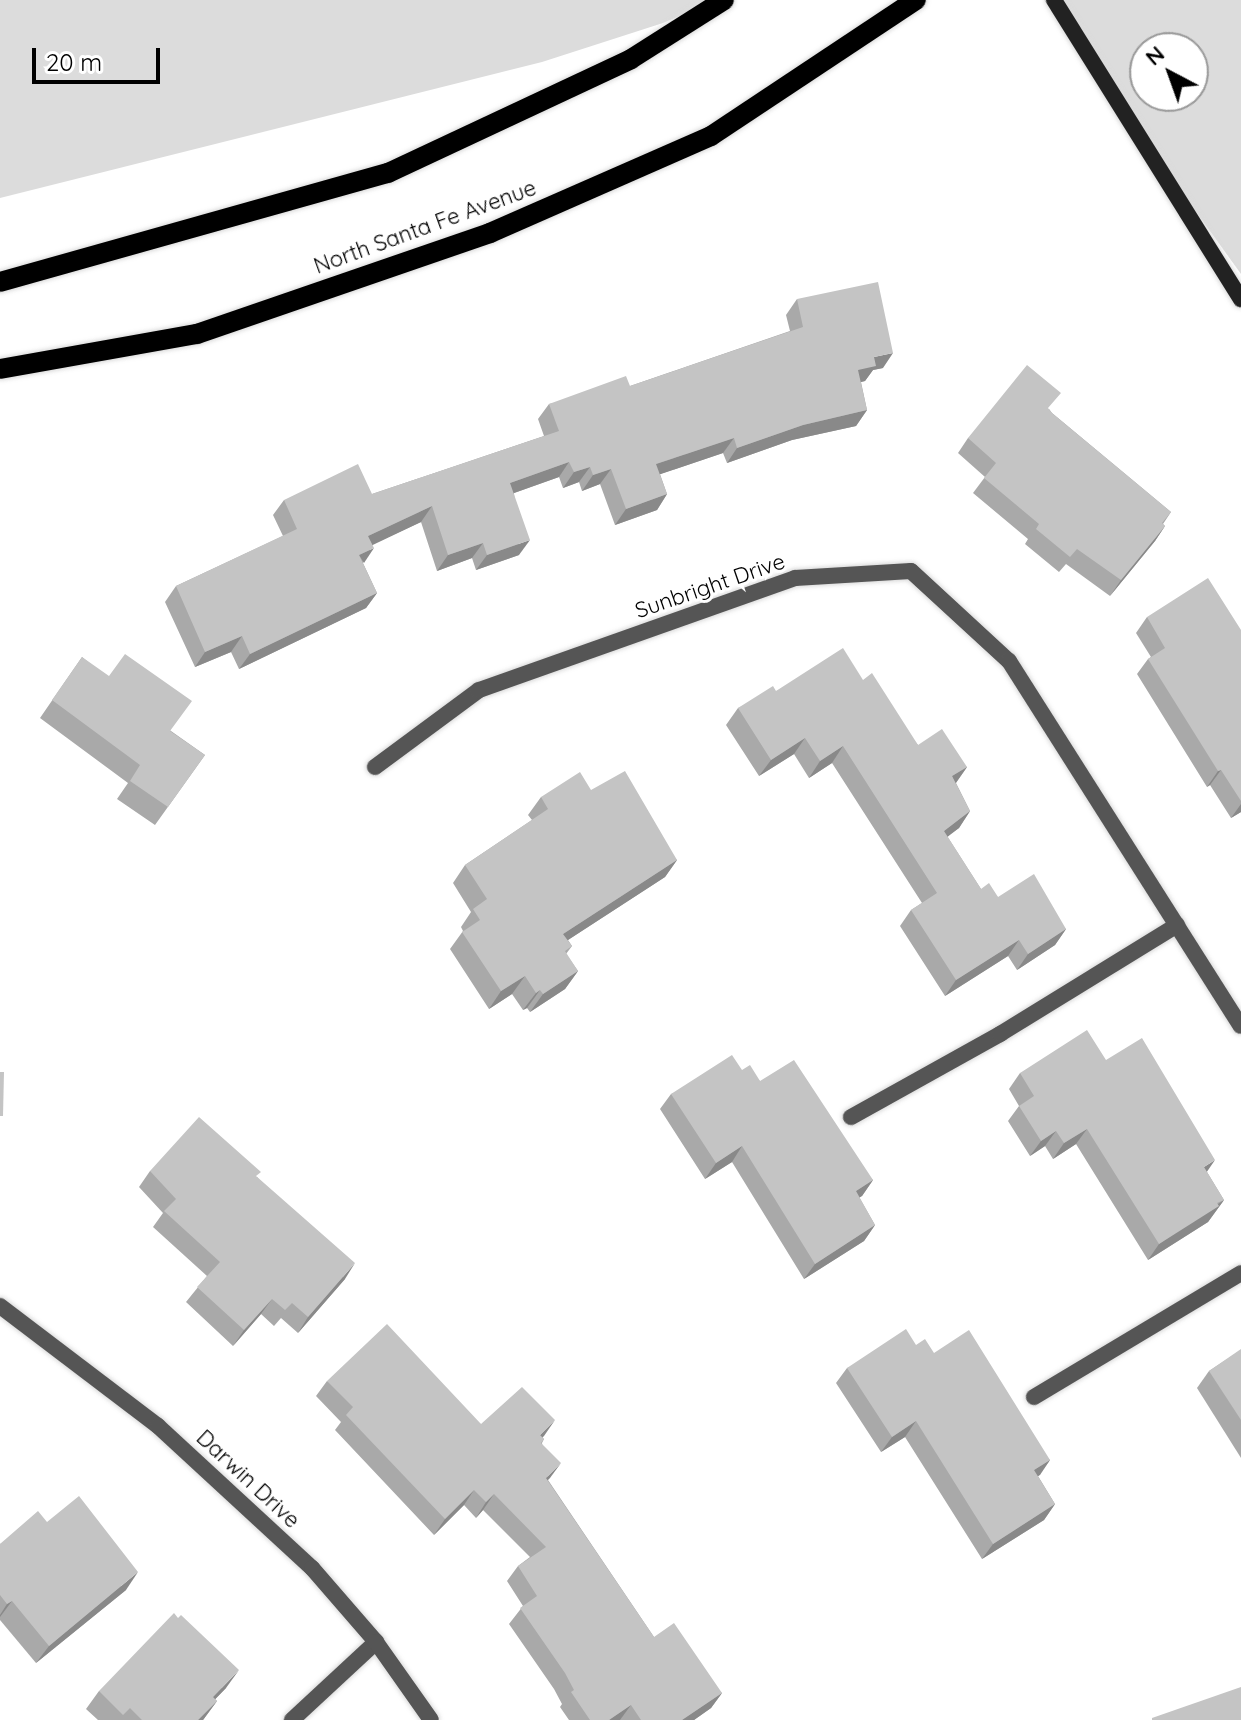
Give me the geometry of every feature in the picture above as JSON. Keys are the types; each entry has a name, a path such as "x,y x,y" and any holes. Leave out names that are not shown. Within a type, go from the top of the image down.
{"main road":[{"path":"0,282 388,173 631,59 724,0"},
{"name":"North Santa Fe Avenue","path":"0,369 197,334 490,233 711,136 914,5 916,0"},
{"path":"1054,0 1241,299"}],"street":[{"name":"Sunbright Drive","path":"375,767 479,690 795,578 911,571 1009,661 1241,1026"},
{"path":"851,1117 1000,1034 1177,925"},
{"path":"1034,1397 1241,1273"},
{"name":"Darwin Drive","path":"0,1306 158,1426 312,1568 376,1642 431,1720"},
{"path":"292,1720 376,1642"}],"shaded area":[{"path":"0,0 717,0 663,23 542,62 0,198"},
{"path":"1044,0 1241,0 1241,274"}],"building":[{"path":"878,282 893,353 874,357 876,366 858,370 867,410 803,425 737,448 734,438 656,464 667,494 626,509 611,469 593,475 590,467 574,472 569,462 510,483 530,540 487,555 483,543 448,555 432,506 368,536 374,548 359,555 377,593 250,654 242,636 205,652 176,586 297,529 284,500 358,464 372,494 559,431 549,404 626,376 630,386 803,327 797,299"},
{"path":"1027,365 1061,393 1048,408 1052,413 1171,512 1162,523 1165,526 1121,580 1077,549 1070,557 1036,529 1039,524 984,478 996,463 968,438"},
{"path":"1208,578 1241,630 1241,801 1221,770 1218,771 1148,659 1165,648 1147,617"},
{"path":"843,648 863,680 872,673 918,745 942,729 967,767 952,776 970,811 944,831 981,889 989,883 998,897 1034,874 1066,929 1028,954 1019,940 956,980 911,910 937,893 843,746 820,761 805,738 771,760 738,708 773,686 776,691"},
{"path":"125,654 192,701 170,731 205,755 168,807 130,781 140,765 52,700 82,657 109,676"},
{"path":"625,771 677,860 563,934 572,946 565,951 578,971 543,994 540,990 536,993 525,976 501,991 462,932 480,920 473,909 487,899 465,865 548,809 541,797 580,772 591,790"},
{"path":"1087,1030 1106,1060 1142,1038 1215,1160 1204,1167 1224,1200 1159,1244 1087,1129 1064,1143 1056,1131 1041,1141 1019,1106 1034,1096 1020,1073"},
{"path":"732,1055 742,1070 750,1065 760,1081 794,1060 873,1180 856,1191 875,1225 815,1264 742,1146 716,1163 671,1094"},
{"path":"0,1072 4,1072 3,1116 0,1116"},
{"path":"199,1117 261,1172 256,1176 355,1263 308,1317 292,1303 285,1310 272,1299 244,1330 197,1287 220,1262 164,1211 176,1199 150,1171"},
{"path":"387,1324 481,1424 522,1387 555,1420 540,1435 544,1439 541,1443 561,1463 546,1478 654,1637 674,1623 722,1693 682,1720 641,1720 631,1705 609,1720 590,1720 571,1692 574,1690 565,1673 520,1608 537,1596 518,1566 546,1547 494,1494 486,1502 474,1490 445,1519 346,1415 353,1407 327,1381"},
{"path":"906,1329 916,1345 925,1339 934,1353 969,1330 1050,1460 1034,1470 1055,1504 993,1544 916,1421 892,1437 847,1368"},
{"path":"1241,1349 1241,1420 1209,1371"},
{"path":"79,1496 138,1572 49,1646 12,1601 7,1604 0,1595 0,1544 38,1511 47,1522"},
{"path":"174,1613 178,1618 181,1615 239,1670 213,1697 217,1701 198,1720 142,1720 130,1708 123,1715 99,1691"},
{"path":"1241,1687 1241,1720 1152,1720 1152,1718"}]}
